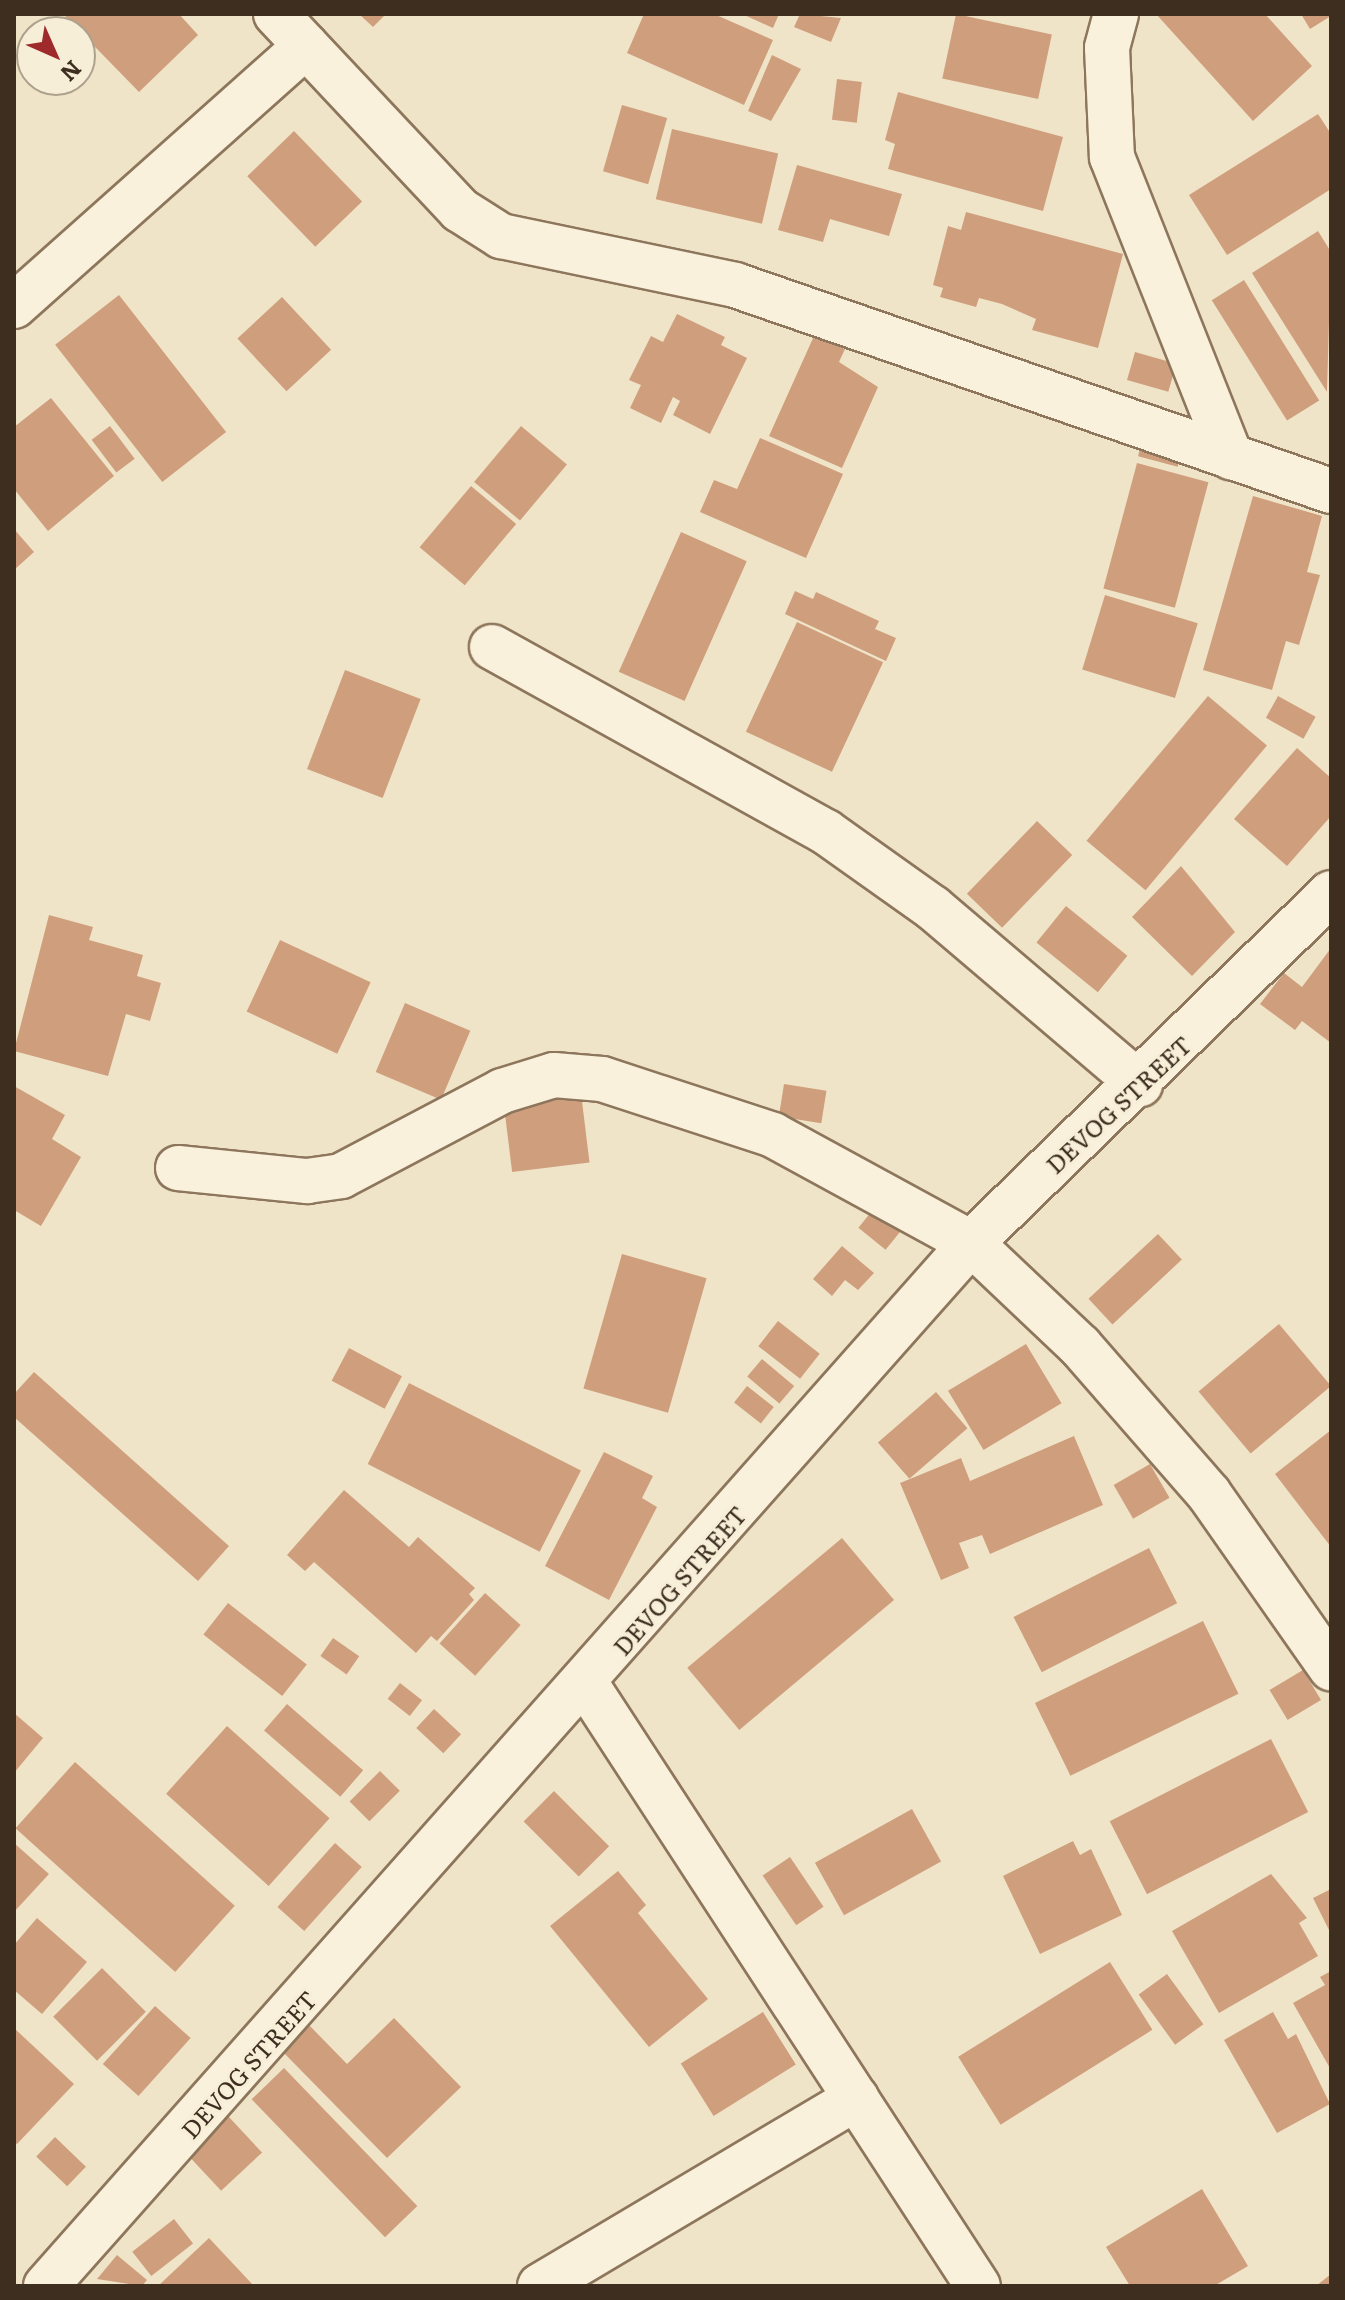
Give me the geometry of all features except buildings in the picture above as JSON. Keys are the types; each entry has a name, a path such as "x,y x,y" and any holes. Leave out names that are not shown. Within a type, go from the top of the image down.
{"street":[{"path":"276,14 460,210 501,236 735,285 1331,491"},
{"path":"1116,14 1107,48 1112,157 1231,457"},
{"path":"14,306 306,46"},
{"path":"492,647 826,832 933,908 1140,1084"},
{"name":"DEVOG STREET","path":"46,2286 586,1684 971,1243 1140,1084 1331,893"},
{"path":"178,1168 307,1181 341,1176 502,1091 554,1075 602,1079 773,1135 971,1243 1080,1346 1209,1494 1331,1668"},
{"path":"586,1684 978,2286"},
{"path":"540,2286 856,2098"}]}
